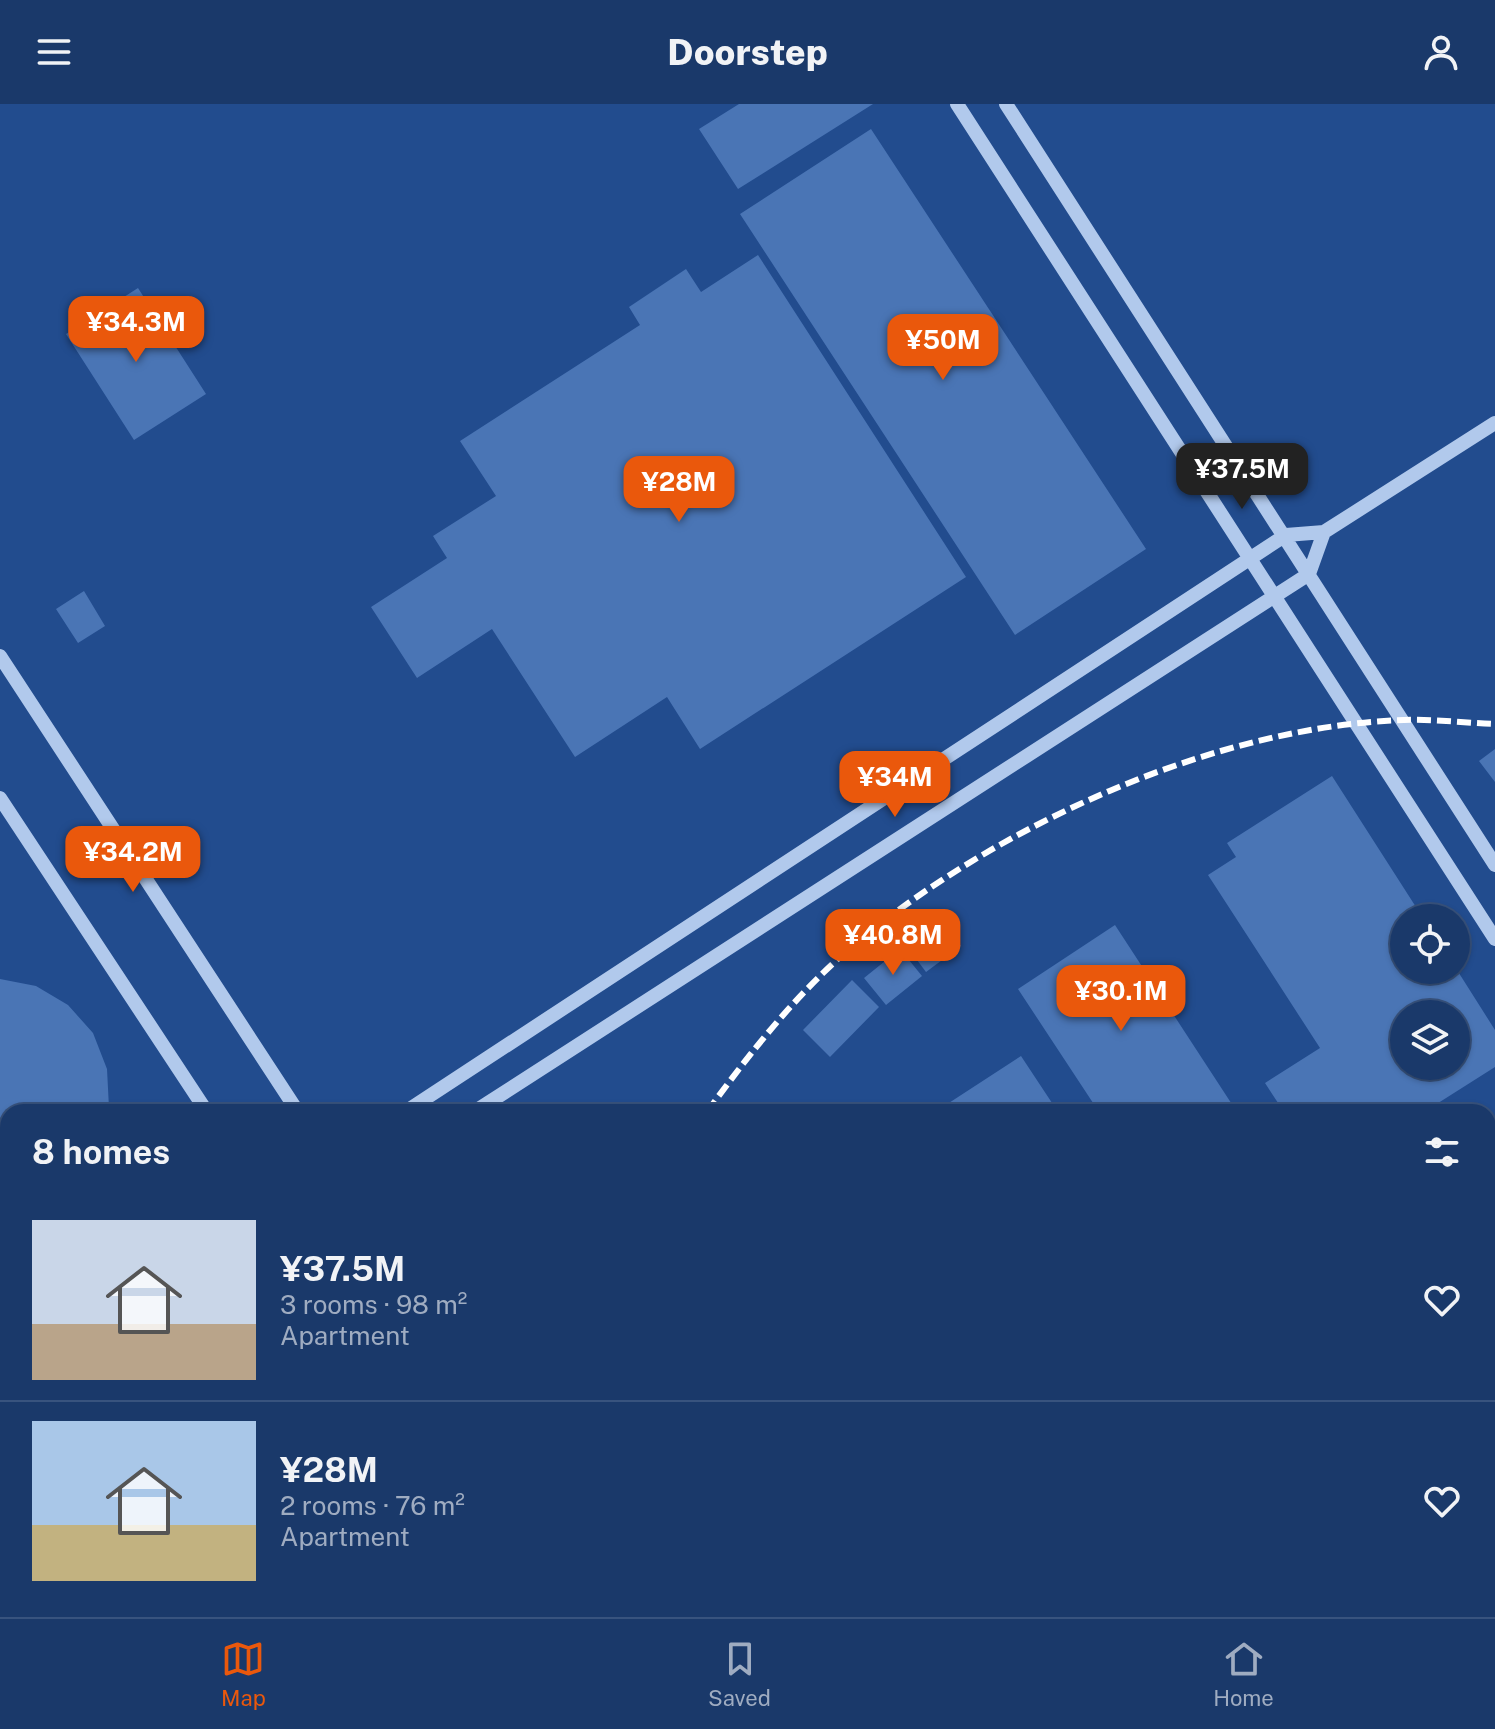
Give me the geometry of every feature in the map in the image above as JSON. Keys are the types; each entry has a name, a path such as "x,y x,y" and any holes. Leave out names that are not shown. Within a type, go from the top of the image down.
{"street":[{"path":"957,104 1495,939"},
{"path":"1006,104 1286,535 1495,865"},
{"path":"417,1104 1286,535 1324,532 1495,423"},
{"path":"486,1104 1309,574 1324,532"},
{"path":"0,656 293,1104"},
{"path":"0,798 202,1104"}],"building":[{"path":"739,104 873,104 738,189 699,129"},
{"path":"871,129 1146,549 1015,635 740,214"},
{"path":"758,255 966,577 700,749 667,697 575,757 492,629 417,678 371,607 447,558 433,536 496,496 460,441 640,325 629,307 686,269 701,292"},
{"path":"138,288 206,394 134,440 66,334"},
{"path":"84,591 105,626 78,643 56,609"},
{"path":"1495,749 1495,782 1479,761"},
{"path":"1332,776 1414,904 1390,904 1390,984 1466,984 1495,1030 1495,1067 1437,1104 1279,1104 1265,1083 1320,1048 1208,875 1236,857 1227,843"},
{"path":"940,918 961,946 926,972 905,944"},
{"path":"1115,925 1232,1104 1094,1104 1018,989"},
{"path":"900,949 922,976 886,1005 864,978"},
{"path":"0,979 36,986 68,1005 93,1033 107,1069 109,1104 0,1104"},
{"path":"852,980 879,1007 830,1057 803,1030"},
{"path":"1021,1056 1053,1104 947,1104"}],"railway":[{"path":"713,1104 778,1021 818,978 860,940 917,897 979,857 1045,821 1116,788 1188,761 1260,740 1333,726 1404,720 1495,724"}]}
